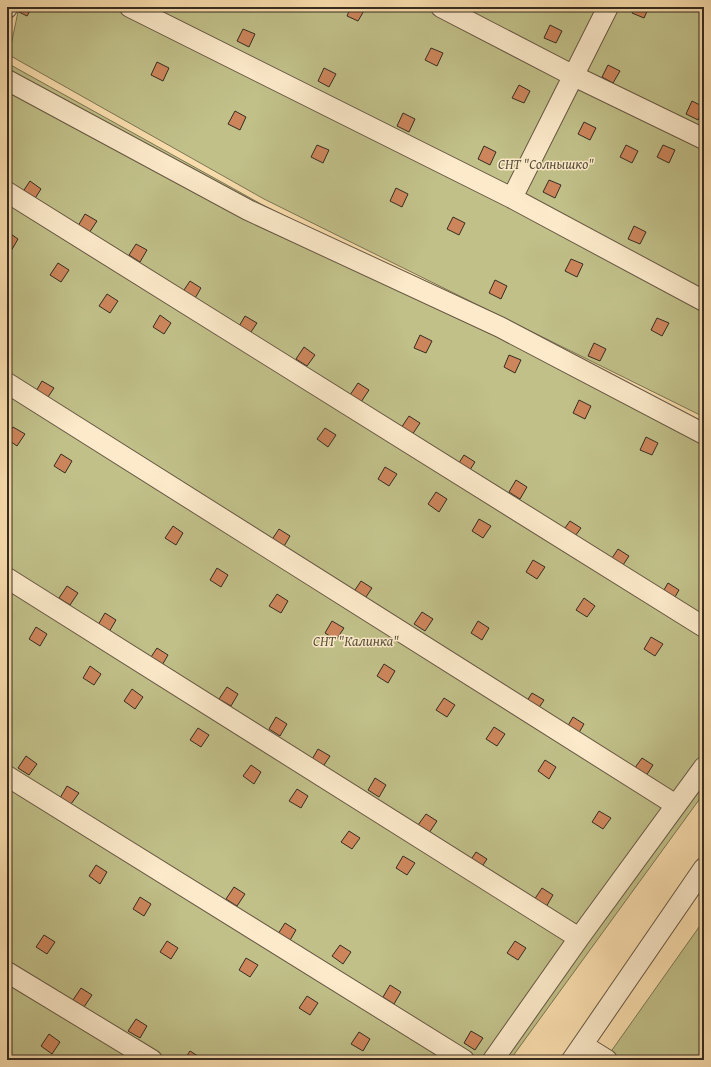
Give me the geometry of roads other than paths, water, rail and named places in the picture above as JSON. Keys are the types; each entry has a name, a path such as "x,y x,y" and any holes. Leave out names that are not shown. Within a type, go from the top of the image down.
{"street":[{"path":"130,7 512,198 704,301"},
{"path":"441,7 574,76 704,138"},
{"path":"512,198 608,7"},
{"path":"7,80 248,210 500,327 704,434"},
{"path":"7,192 704,627"},
{"path":"7,383 676,805"},
{"path":"7,578 579,938"},
{"path":"493,1060 579,938 704,767"},
{"path":"7,776 464,1060"},
{"path":"608,1060 578,1052 704,868"},
{"path":"7,972 152,1060"}],"park label":[{"name":"СНТ \"Солнышко\"","path":"546,164"},
{"name":"СНТ \"Калинка\"","path":"356,641"}]}
